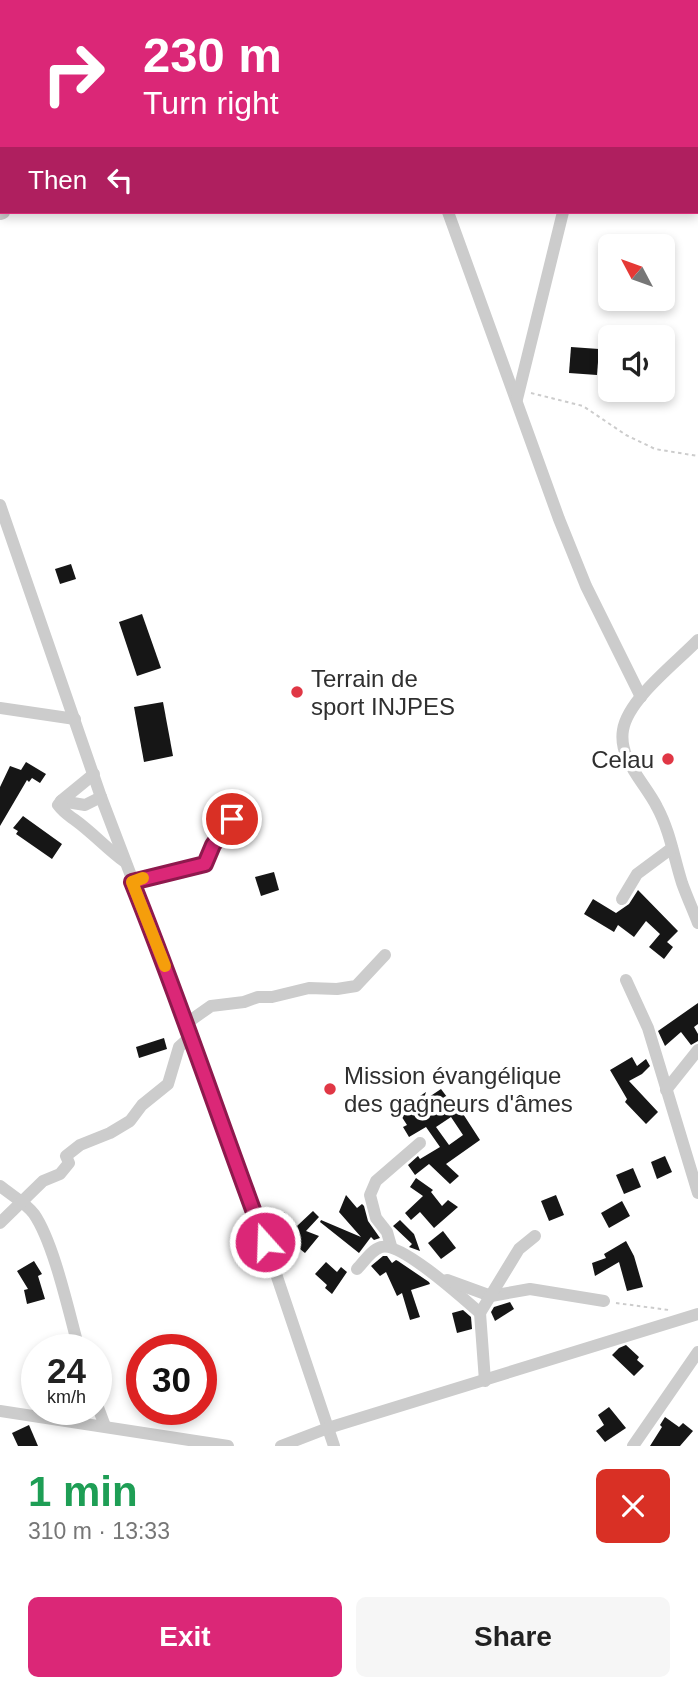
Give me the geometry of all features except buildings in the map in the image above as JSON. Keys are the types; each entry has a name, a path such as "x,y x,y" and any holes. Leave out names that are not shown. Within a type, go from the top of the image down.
{"street":[{"path":"449,214 518,395 559,519 586,586 641,697"},
{"path":"518,395 563,214"},
{"path":"0,505 101,797 274,1268 334,1446"},
{"path":"698,640 641,697 629,713 623,728 628,758 657,807 682,885 698,923"},
{"path":"682,657 698,656"},
{"path":"0,708 75,719"},
{"path":"94,774 58,805 65,815 74,819 108,851 125,862"},
{"path":"61,801 85,804 101,797"},
{"path":"132,882 205,864 213,845 232,819"},
{"path":"622,899 637,874 672,848"},
{"path":"184,1024 211,1006 244,1002 258,997 272,998 309,988 337,989 356,986 385,955"},
{"path":"626,980 648,1028 698,1193"},
{"path":"0,1223 43,1181 60,1174 69,1163 66,1156 80,1145 110,1133 130,1121 142,1105 160,1092 168,1084 179,1047 190,1038"},
{"path":"666,1090 698,1050"},
{"path":"391,1246 387,1233 376,1218 370,1195 376,1181 419,1143"},
{"path":"0,1186 33,1212 42,1229 75,1334"},
{"path":"485,1381 480,1313 519,1250 535,1236"},
{"path":"357,1269 373,1252 381,1247 391,1246 439,1277 480,1313"},
{"path":"439,1277 491,1296 530,1289 604,1301"},
{"path":"281,1446 692,1316"},
{"path":"633,1446 698,1352"},
{"path":"0,1411 228,1446"}],"path":[{"path":"518,395 583,406 626,435 655,449 698,456"},
{"path":"604,1301 677,1311 692,1316"}],"slow traffic":[{"path":"143,878 132,882 165,966"}],"place":[{"name":"Terrain de sport INJPES","path":"297,692"},
{"name":"Celau","path":"668,759"},
{"name":"Mission évangélique des gagneurs d'âmes","path":"330,1089"}],"route":[{"path":"232,819 213,845 205,864 132,882 162,957 265,1242"}]}
